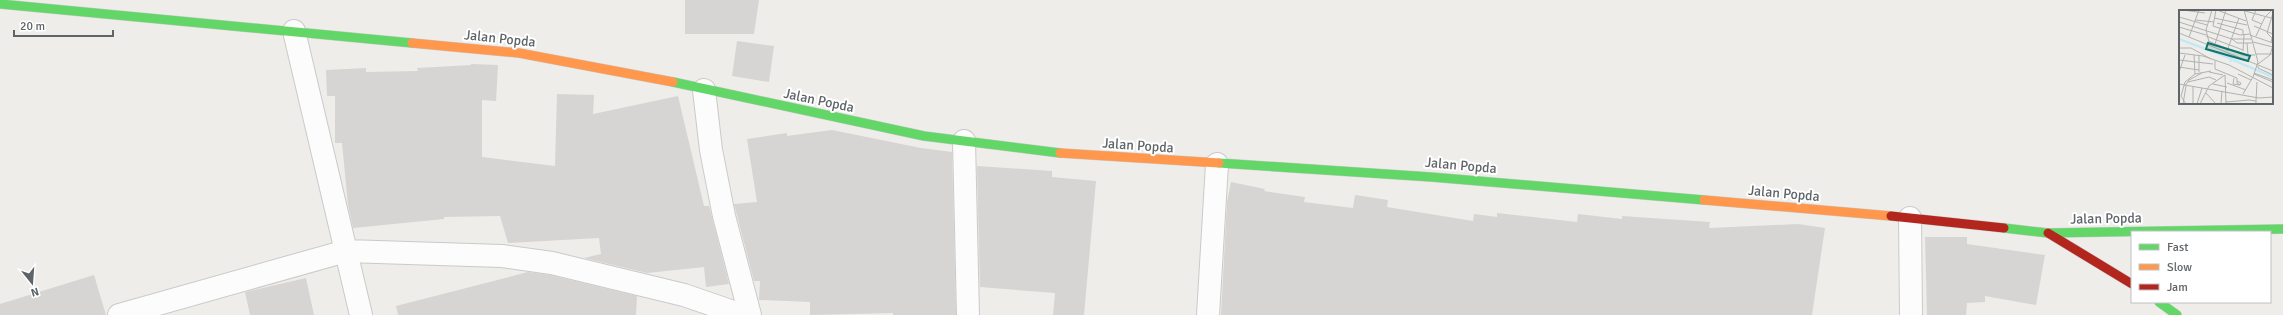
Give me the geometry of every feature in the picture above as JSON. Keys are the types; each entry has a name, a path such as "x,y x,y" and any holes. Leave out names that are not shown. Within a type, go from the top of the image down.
{"main road":[{"name":"Jalan Popda","path":"0,4 543,56 654,77 704,90 924,136 1054,153 1431,177 1910,218 2048,233 2131,232"},
{"name":"Jalan Popda","path":"2166,231 2283,229"},
{"path":"2048,233 2131,283"},
{"path":"2160,303 2178,315"}],"street":[{"path":"294,31 360,315"},
{"path":"704,90 711,150 723,209 750,315"},
{"path":"964,141 968,315"},
{"path":"1208,315 1217,164"},
{"path":"1910,218 1911,315"},
{"path":"119,315 346,250 502,256 552,263 684,295 742,315"}],"building":[{"path":"685,0 759,0 754,34 685,34"},
{"path":"737,41 774,46 769,82 732,76"},
{"path":"471,64 498,65 496,101 482,100 482,157 555,166 557,94 594,95 593,114 678,96 704,206 709,206 729,284 706,287 704,267 647,273 584,258 601,254 599,238 508,243 500,216 444,217 444,219 353,228 348,205 342,143 335,143 335,96 327,96 326,70 366,68 366,72 418,71 417,68"},
{"path":"832,130 921,148 952,152 956,315 893,315 893,313 810,315 810,302 759,300 760,281 754,281 734,204 757,202 747,139 787,133 787,136"},
{"path":"977,166 1052,171 1052,177 1096,181 1084,315 1053,315 1055,293 980,287"},
{"path":"1231,182 1265,189 1264,191 1305,197 1304,202 1353,208 1355,195 1388,200 1387,207 1473,221 1474,214 1497,217 1497,213 1577,222 1578,214 1622,219 1622,216 1710,222 1709,228 1798,224 1825,228 1812,315 1221,315 1227,202"},
{"path":"1925,237 1967,237 1967,244 2045,255 2036,305 1985,296 1985,302 1967,303 1966,315 1927,315"},
{"path":"528,272 550,275 637,296 636,315 398,315 396,306"},
{"path":"94,275 106,315 0,315 0,304"},
{"path":"306,278 314,315 250,315 245,292"}],"traffic: fast":[{"path":"0,4 412,43"},
{"path":"673,82 924,136 1060,153"},
{"path":"1219,163 1431,177 1704,200"},
{"path":"2004,228 2048,233 2131,232"},
{"path":"2166,231 2283,229"},
{"path":"2160,303 2177,315"}],"traffic: slow":[{"path":"412,43 519,53 673,82"},
{"path":"1060,153 1219,163"},
{"path":"1704,200 1891,216"}],"traffic: jam":[{"path":"1891,216 2004,228"},
{"path":"2048,233 2131,283"}]}
